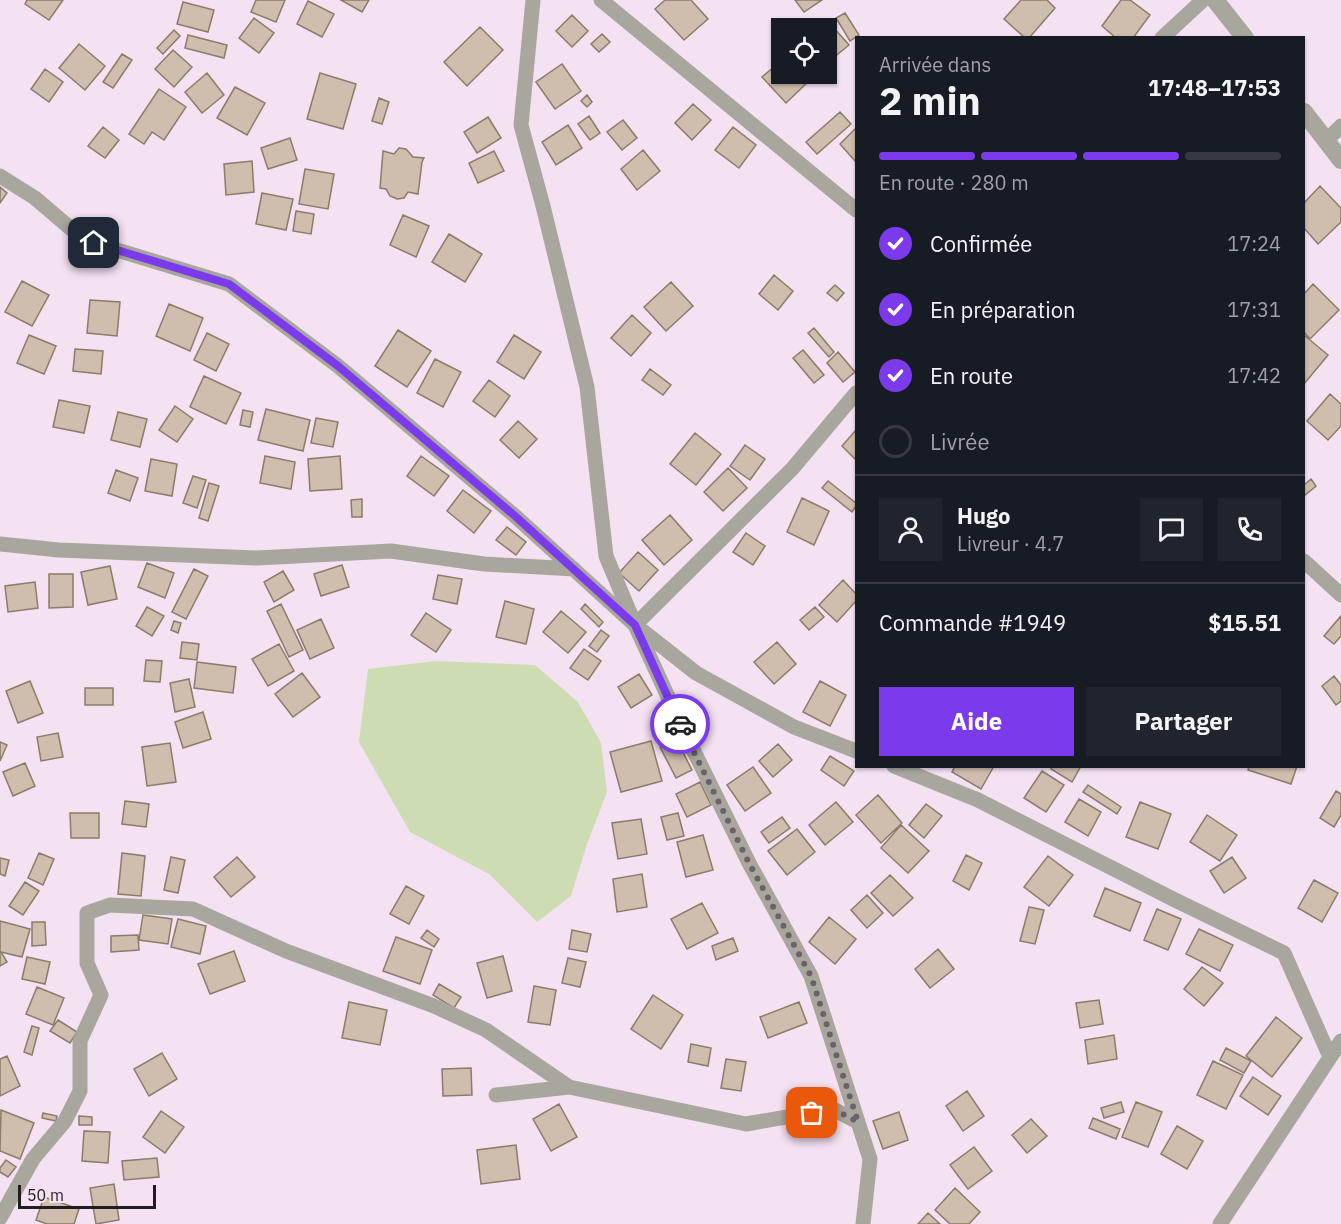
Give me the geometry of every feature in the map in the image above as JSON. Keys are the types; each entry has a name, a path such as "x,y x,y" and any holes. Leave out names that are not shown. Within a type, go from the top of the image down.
{"street":[{"path":"533,0 521,125 587,387 606,556 681,724 744,852 811,976 870,1159 863,1224"},
{"path":"601,0 855,209"},
{"path":"1163,36 1203,0"},
{"path":"1215,0 1243,36"},
{"path":"1305,113 1341,160"},
{"path":"1326,141 1341,126"},
{"path":"0,176 35,198 76,233 94,243 229,284 338,366 515,516 635,625 696,673 794,727 855,752"},
{"path":"635,625 792,469 855,394"},
{"path":"0,543 59,550 257,558 391,551 484,564 574,569"},
{"path":"1305,562 1341,595"},
{"path":"899,768 978,800 1284,953 1330,1057"},
{"path":"0,1218 33,1160 65,1121 80,1091 80,1041 101,995 87,963 87,913 110,905 193,909 286,951 434,1006 486,1029 569,1087"},
{"path":"1220,1224 1341,1041"},
{"path":"496,1095 569,1087 746,1124 833,1109 858,1122"}],"green space":[{"path":"435,661 535,665 578,702 601,743 607,792 586,847 571,896 537,922 489,874 410,832 359,742 368,669"}],"building":[{"path":"27,0 63,0 49,20 25,4"},
{"path":"256,0 285,0 276,22 251,12"},
{"path":"341,0 369,0 362,12"},
{"path":"665,0 691,0 708,19 684,40 655,9"},
{"path":"795,0 822,0 804,12"},
{"path":"1021,0 1047,0 1055,8 1031,36 1023,36 1004,19"},
{"path":"1121,0 1130,0 1150,15 1134,36 1114,36 1102,26"},
{"path":"308,1 334,14 322,37 297,24"},
{"path":"183,2 214,10 208,32 177,24"},
{"path":"845,13 859,35 850,41 836,18"},
{"path":"572,15 588,31 572,47 556,31"},
{"path":"254,18 274,33 259,53 239,38"},
{"path":"480,27 503,50 467,86 444,62"},
{"path":"174,30 180,36 163,54 157,48"},
{"path":"837,32 849,45 837,55"},
{"path":"602,34 610,42 599,52 591,44"},
{"path":"188,35 227,45 224,58 185,48"},
{"path":"79,44 105,66 85,90 59,68"},
{"path":"173,50 192,67 174,87 155,69"},
{"path":"122,54 132,60 113,88 103,82"},
{"path":"562,64 581,91 555,109 536,82"},
{"path":"45,69 63,82 49,102 31,89"},
{"path":"771,69 771,84 806,84 786,103 762,77"},
{"path":"207,73 224,95 202,113 185,92"},
{"path":"320,73 356,84 343,129 307,119"},
{"path":"235,87 265,103 247,135 217,118"},
{"path":"159,89 186,107 164,140 152,132 144,144 129,134"},
{"path":"587,95 592,102 587,107 581,101"},
{"path":"379,98 389,102 382,124 372,121"},
{"path":"693,104 711,120 692,140 675,123"},
{"path":"840,112 851,124 817,154 806,142"},
{"path":"589,116 600,133 590,140 578,124"},
{"path":"488,117 501,138 477,153 464,132"},
{"path":"623,120 637,138 622,150 607,132"},
{"path":"568,125 582,148 556,165 542,142"},
{"path":"103,127 119,140 105,158 88,146"},
{"path":"733,127 756,145 739,168 715,150"},
{"path":"855,129 855,161 840,144"},
{"path":"290,138 297,160 268,169 261,148"},
{"path":"399,148 406,149 413,157 424,158 418,194 408,192 404,198 397,199 390,196 386,189 380,188 383,151 394,154"},
{"path":"643,150 660,171 637,190 621,169"},
{"path":"494,151 504,171 478,183 469,163"},
{"path":"252,161 254,192 226,195 224,164"},
{"path":"305,169 334,174 328,209 299,204"},
{"path":"1320,186 1341,208 1341,222 1318,244 1305,229 1305,202"},
{"path":"0,187 7,193 0,203"},
{"path":"262,193 293,199 286,230 256,224"},
{"path":"296,211 314,214 311,234 293,231"},
{"path":"403,215 429,226 416,257 390,245"},
{"path":"449,234 482,254 465,282 432,262"},
{"path":"774,275 793,291 778,310 759,294"},
{"path":"22,281 49,295 32,326 5,312"},
{"path":"671,282 693,306 666,331 644,307"},
{"path":"1313,284 1339,310 1310,339 1305,333 1305,293"},
{"path":"835,285 844,293 837,301 827,293"},
{"path":"90,300 120,302 117,336 87,333"},
{"path":"169,304 203,318 190,351 156,336"},
{"path":"632,315 651,333 631,356 611,338"},
{"path":"814,328 834,352 829,357 808,333"},
{"path":"398,330 431,351 407,387 375,366"},
{"path":"207,333 229,344 216,371 194,360"},
{"path":"29,335 56,346 44,374 17,363"},
{"path":"514,335 541,352 524,379 497,362"},
{"path":"1305,336 1328,355 1305,383"},
{"path":"75,349 103,351 101,374 73,371"},
{"path":"803,350 824,375 814,383 793,358"},
{"path":"838,352 855,372 843,382 827,363"},
{"path":"435,359 461,372 443,407 417,393"},
{"path":"650,369 671,385 663,395 642,380"},
{"path":"204,376 241,393 226,424 190,407"},
{"path":"489,380 510,396 495,417 473,401"},
{"path":"1330,394 1341,404 1341,426 1328,440 1307,421"},
{"path":"59,400 90,406 84,433 53,427"},
{"path":"175,406 193,419 177,442 159,430"},
{"path":"266,409 310,420 303,451 258,440"},
{"path":"243,410 253,412 250,427 240,425"},
{"path":"118,412 147,419 140,447 111,440"},
{"path":"316,418 338,422 333,447 311,443"},
{"path":"518,421 537,439 519,458 500,440"},
{"path":"855,431 855,459 842,446"},
{"path":"695,433 721,454 696,485 670,464"},
{"path":"745,445 765,459 750,480 730,466"},
{"path":"265,456 295,462 291,489 260,483"},
{"path":"340,456 342,489 310,491 308,459"},
{"path":"421,456 449,476 434,496 407,476"},
{"path":"151,459 177,464 172,496 145,491"},
{"path":"728,468 747,488 723,511 704,492"},
{"path":"116,470 138,478 130,501 108,493"},
{"path":"193,476 206,480 197,508 183,503"},
{"path":"1311,479 1316,486 1305,495 1305,484"},
{"path":"828,481 855,502 852,512 822,488"},
{"path":"209,483 219,486 208,521 199,518"},
{"path":"463,490 491,511 474,533 447,511"},
{"path":"802,498 829,511 814,545 787,532"},
{"path":"362,499 362,517 352,517 351,500"},
{"path":"670,515 692,540 664,565 642,540"},
{"path":"507,527 526,542 516,555 496,540"},
{"path":"746,533 765,546 753,565 733,552"},
{"path":"638,552 658,570 639,591 619,573"},
{"path":"147,563 174,573 165,598 138,587"},
{"path":"342,565 349,587 321,596 314,574"},
{"path":"110,566 117,599 88,605 81,572"},
{"path":"194,569 208,576 186,619 172,612"},
{"path":"283,571 294,590 274,602 264,582"},
{"path":"49,574 73,574 73,607 49,608"},
{"path":"438,575 462,579 457,604 433,599"},
{"path":"843,580 855,593 855,602 837,622 819,605"},
{"path":"35,582 38,608 8,612 5,586"},
{"path":"505,601 534,609 526,644 496,637"},
{"path":"281,604 303,650 289,657 267,611"},
{"path":"585,604 603,622 599,627 581,609"},
{"path":"147,607 164,616 152,636 136,626"},
{"path":"815,607 824,617 809,630 800,620"},
{"path":"561,611 586,632 568,653 543,632"},
{"path":"426,613 451,630 436,652 411,635"},
{"path":"1341,616 1341,636 1334,644 1324,636"},
{"path":"321,619 334,648 310,659 297,630"},
{"path":"174,621 181,623 178,633 171,630"},
{"path":"601,630 609,636 597,652 589,646"},
{"path":"182,642 199,644 197,660 180,658"},
{"path":"777,642 796,664 774,684 754,662"},
{"path":"279,644 294,671 268,686 252,659"},
{"path":"584,649 601,661 588,680 570,668"},
{"path":"146,660 162,661 160,682 144,681"},
{"path":"197,662 236,667 233,693 194,688"},
{"path":"302,673 320,697 293,717 275,694"},
{"path":"639,674 652,695 631,708 618,687"},
{"path":"1334,676 1341,685 1341,701 1336,705 1322,686"},
{"path":"189,679 195,707 175,712 170,683"},
{"path":"30,681 43,713 18,723 6,691"},
{"path":"820,681 846,695 830,726 803,712"},
{"path":"85,688 113,688 113,705 85,705"},
{"path":"203,712 211,739 183,748 175,722"},
{"path":"58,733 63,757 41,761 37,737"},
{"path":"676,739 692,770 676,778 660,747"},
{"path":"651,741 662,781 621,792 610,752"},
{"path":"0,742 7,745 0,761"},
{"path":"170,743 176,782 147,786 142,747"},
{"path":"778,744 792,760 773,777 759,761"},
{"path":"830,756 854,771 844,786 821,770"},
{"path":"25,763 35,786 13,796 3,772"},
{"path":"753,767 771,793 745,811 727,785"},
{"path":"954,768 993,768 981,789 952,772"},
{"path":"1051,768 1080,768 1072,782"},
{"path":"1248,768 1296,768 1291,784 1248,770"},
{"path":"1042,771 1064,785 1046,812 1024,798"},
{"path":"700,782 711,805 687,817 676,794"},
{"path":"1088,785 1121,807 1117,814 1083,792"},
{"path":"1336,791 1341,794 1341,815 1334,827 1320,818"},
{"path":"878,795 902,823 881,843 856,815"},
{"path":"1079,799 1101,812 1088,836 1065,822"},
{"path":"125,801 149,804 146,827 122,824"},
{"path":"836,802 853,822 825,845 809,825"},
{"path":"1140,802 1171,814 1158,849 1126,837"},
{"path":"926,804 942,816 924,838 909,825"},
{"path":"70,813 99,813 99,838 71,838"},
{"path":"678,813 684,836 667,840 661,817"},
{"path":"1207,815 1237,835 1220,861 1190,842"},
{"path":"782,817 790,828 769,843 761,832"},
{"path":"641,819 647,854 618,859 612,823"},
{"path":"901,825 929,851 908,873 881,848"},
{"path":"797,829 815,852 787,875 768,851"},
{"path":"703,835 713,870 686,877 677,842"},
{"path":"39,853 54,859 43,885 28,878"},
{"path":"122,853 145,856 141,896 118,894"},
{"path":"966,855 982,863 969,890 953,881"},
{"path":"1048,856 1073,875 1049,906 1024,887"},
{"path":"171,857 185,860 178,893 164,890"},
{"path":"237,857 255,877 231,897 214,877"},
{"path":"1232,857 1246,878 1224,893 1210,871"},
{"path":"0,858 9,860 5,876 0,874"},
{"path":"642,874 647,907 617,912 613,879"},
{"path":"890,875 913,898 893,916 871,893"},
{"path":"1314,880 1338,893 1322,922 1298,908"},
{"path":"25,882 39,891 23,915 9,906"},
{"path":"406,886 424,896 409,924 390,914"},
{"path":"1105,888 1141,903 1130,931 1094,916"},
{"path":"867,895 883,913 867,928 851,910"},
{"path":"702,903 718,933 687,949 671,919"},
{"path":"1029,907 1044,910 1035,944 1020,941"},
{"path":"1157,909 1181,919 1168,950 1144,940"},
{"path":"143,915 172,919 168,944 139,940"},
{"path":"829,917 856,939 835,964 809,942"},
{"path":"178,919 206,926 200,954 171,947"},
{"path":"0,921 30,929 22,957 1,952 7,962 0,966"},
{"path":"32,922 45,922 46,945 32,946"},
{"path":"1199,929 1233,945 1220,971 1186,954"},
{"path":"427,930 439,939 434,947 421,938"},
{"path":"572,930 591,934 587,952 569,949"},
{"path":"138,935 139,950 111,952 111,936"},
{"path":"396,937 432,950 420,984 383,971"},
{"path":"733,938 738,951 716,960 712,946"},
{"path":"938,949 954,969 930,988 915,969"},
{"path":"234,951 245,981 210,994 198,964"},
{"path":"503,956 512,991 487,998 477,963"},
{"path":"27,957 50,962 45,984 22,979"},
{"path":"568,958 586,962 580,987 562,983"},
{"path":"1202,967 1223,983 1204,1006 1184,989"},
{"path":"439,984 461,997 454,1008 433,995"},
{"path":"534,986 556,990 550,1025 528,1022"},
{"path":"37,987 64,998 53,1025 26,1014"},
{"path":"653,995 683,1015 661,1049 631,1029"},
{"path":"1099,1000 1103,1024 1080,1028 1076,1003"},
{"path":"349,1002 387,1010 380,1045 342,1038"},
{"path":"799,1002 807,1023 768,1038 760,1017"},
{"path":"1276,1017 1302,1038 1272,1077 1246,1056"},
{"path":"58,1020 77,1032 70,1043 50,1031"},
{"path":"32,1026 39,1028 32,1055 24,1052"},
{"path":"1114,1035 1117,1059 1088,1064 1085,1040"},
{"path":"691,1044 711,1048 708,1066 688,1062"},
{"path":"1226,1048 1251,1061 1244,1073 1220,1060"},
{"path":"162,1053 177,1079 149,1096 134,1069"},
{"path":"7,1056 20,1086 0,1096 0,1059"},
{"path":"726,1059 746,1062 741,1091 721,1088"},
{"path":"1213,1061 1243,1075 1226,1109 1197,1095"},
{"path":"471,1068 472,1095 443,1096 442,1069"},
{"path":"1253,1077 1281,1096 1268,1115 1240,1096"},
{"path":"967,1091 984,1116 963,1131 946,1106"},
{"path":"1121,1102 1124,1112 1104,1118 1101,1108"},
{"path":"1136,1102 1162,1112 1148,1147 1122,1137"},
{"path":"559,1104 577,1137 551,1151 533,1119"},
{"path":"1,1110 34,1123 20,1159 0,1151"},
{"path":"161,1111 184,1127 165,1153 143,1137"},
{"path":"899,1112 908,1140 883,1149 873,1121"},
{"path":"43,1113 57,1116 56,1121 42,1118"},
{"path":"79,1116 92,1117 92,1125 79,1125"},
{"path":"1093,1118 1120,1129 1116,1139 1089,1128"},
{"path":"1031,1119 1047,1136 1027,1153 1012,1135"},
{"path":"1177,1126 1203,1141 1187,1169 1161,1154"},
{"path":"84,1131 110,1132 108,1163 82,1161"},
{"path":"516,1145 520,1179 481,1184 477,1150"},
{"path":"974,1147 992,1171 968,1189 950,1165"},
{"path":"157,1158 159,1177 124,1180 122,1161"},
{"path":"6,1160 16,1167 8,1177 0,1172"},
{"path":"114,1184 119,1220 96,1224 90,1188"},
{"path":"955,1188 980,1212 969,1224 950,1224 935,1210"},
{"path":"44,1197 79,1209 74,1224 47,1224 36,1220"},
{"path":"928,1213 940,1224 918,1224"}],"way so far":[{"path":"680,724 749,863 811,976 858,1122 833,1109 812,1113"}],"route":[{"path":"94,243 229,284 338,366 515,516 635,625 680,724"}]}
